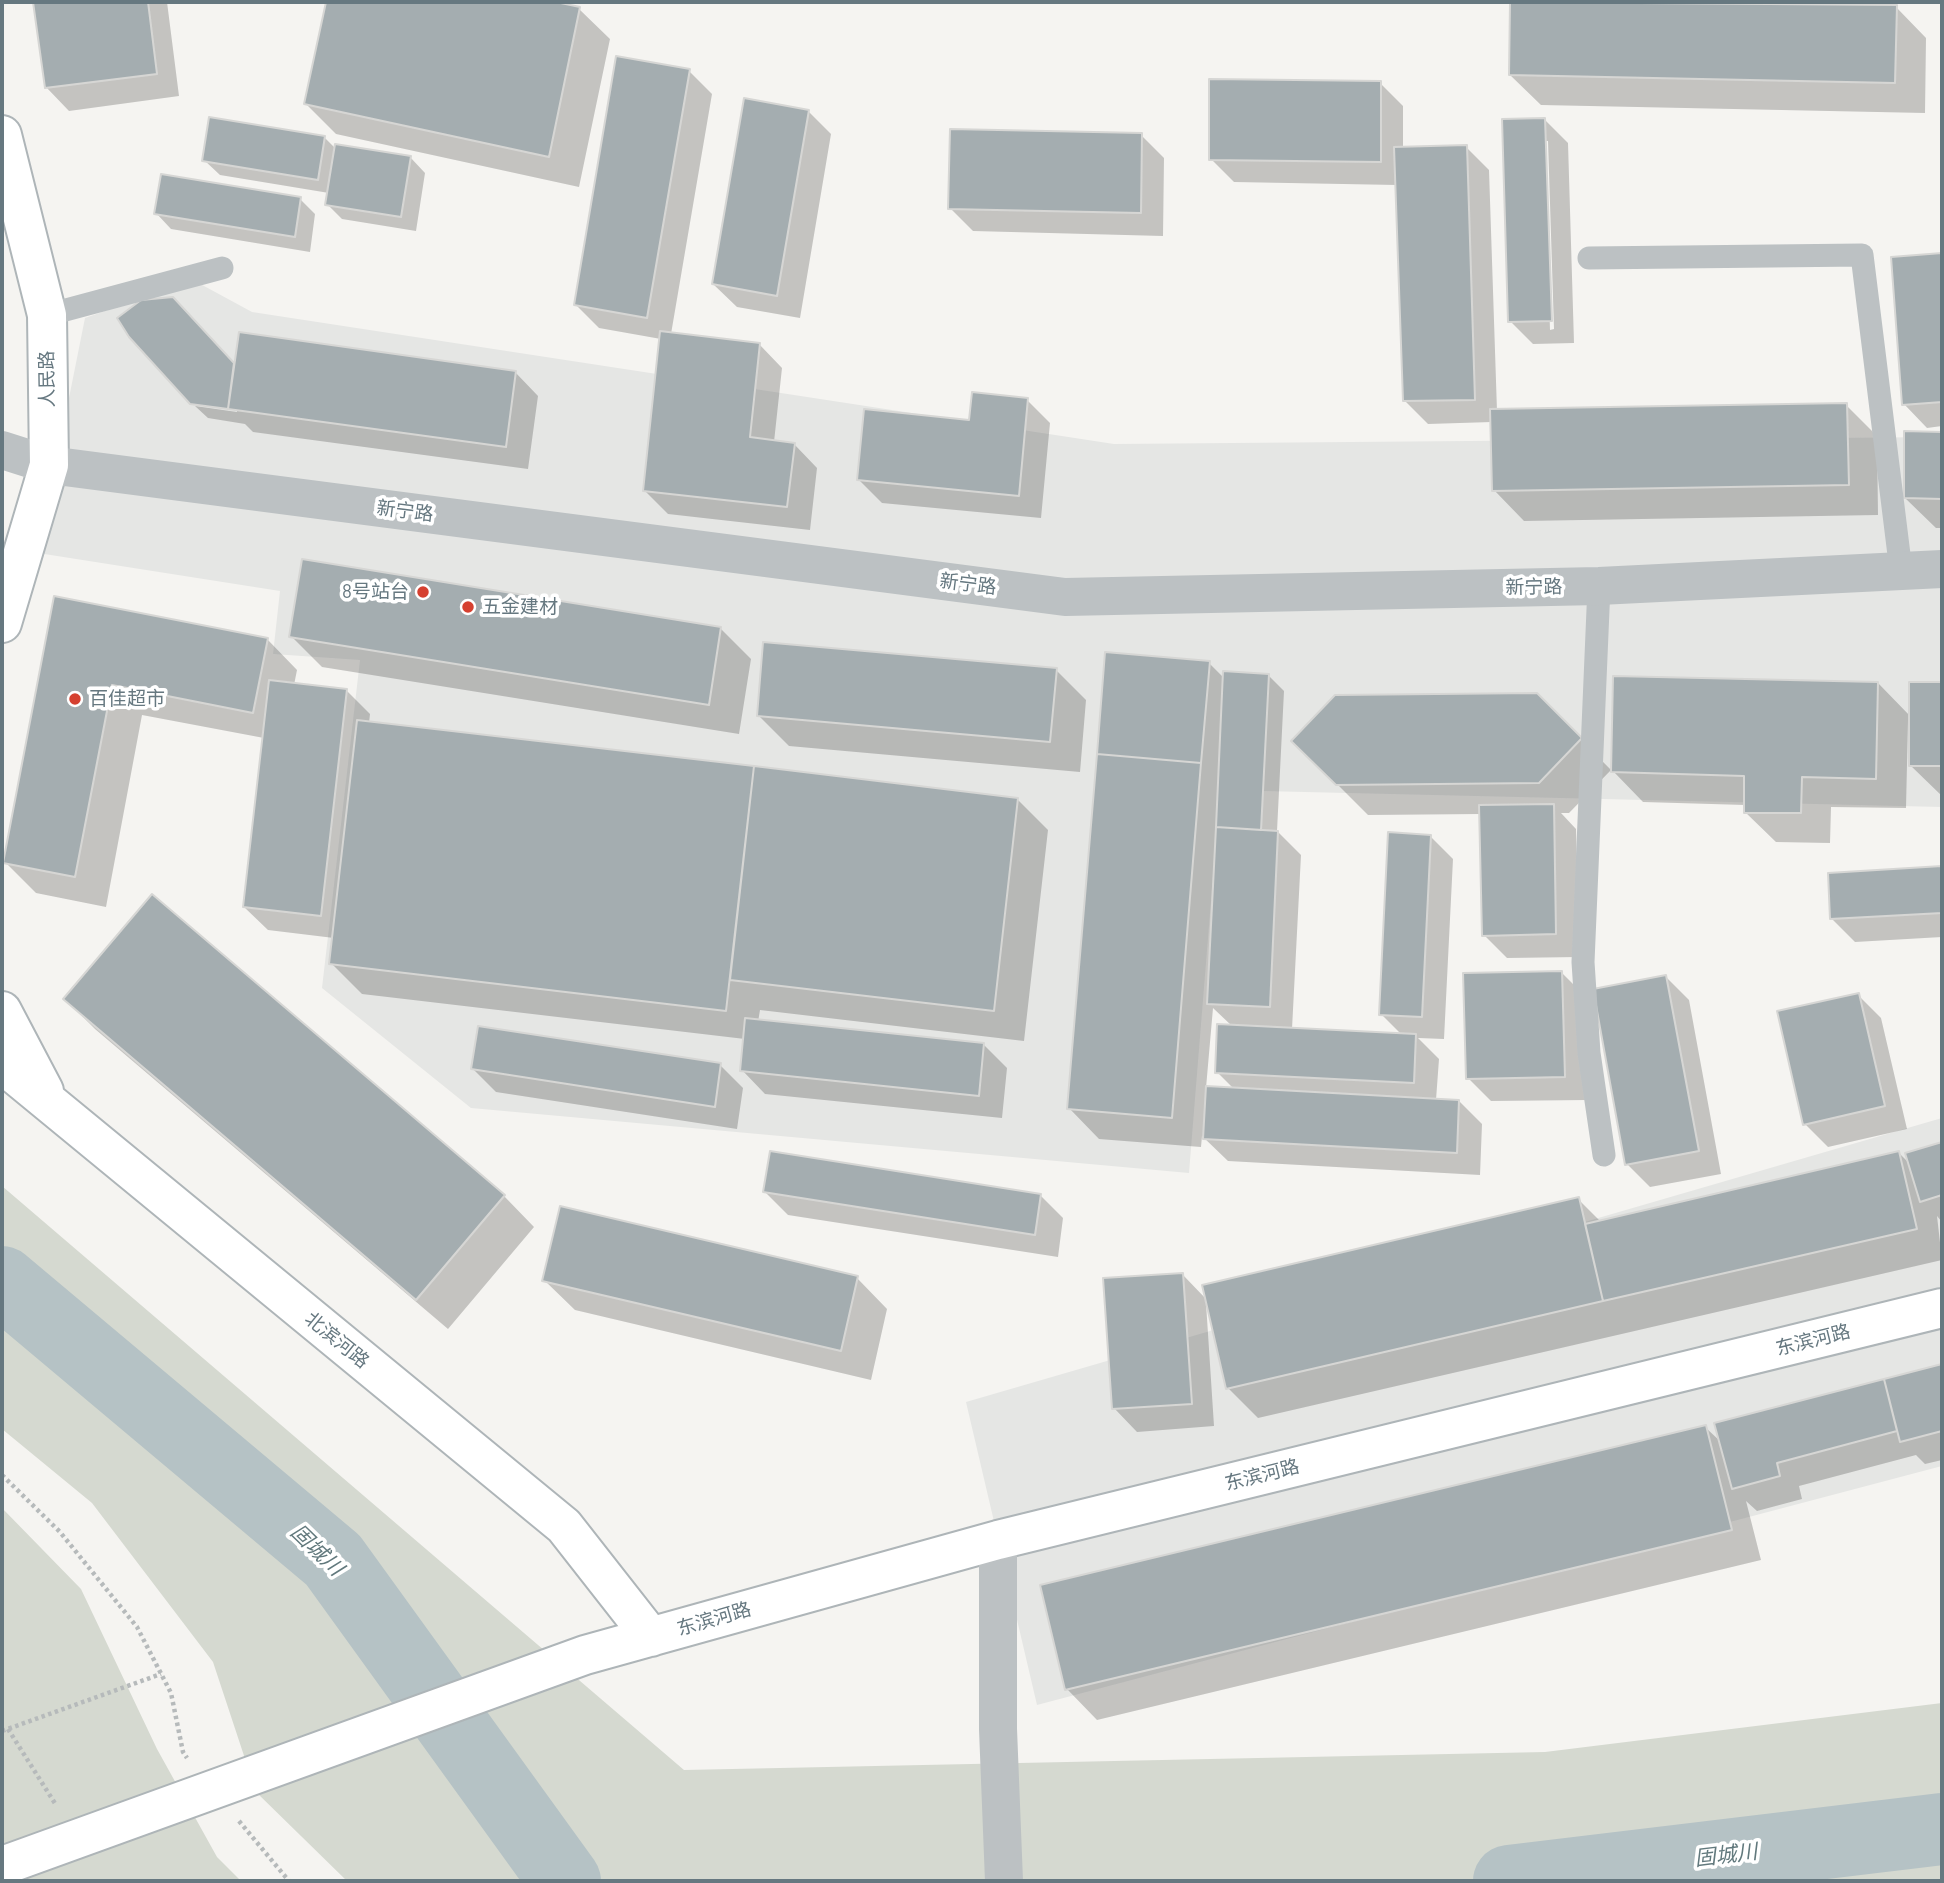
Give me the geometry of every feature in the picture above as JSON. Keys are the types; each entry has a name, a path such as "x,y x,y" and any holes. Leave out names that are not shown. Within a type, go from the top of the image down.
{"main road":[{"name":"人民路","path":"2,135 47,314 49,465 2,623"},
{"path":"2,1011 51,1105"},
{"name":"北滨河路","path":"2,1064 564,1526 651,1637"},
{"name":"东滨河路","path":"2,1866 585,1655 998,1540 1942,1308"}],"street":[{"name":"新宁路","path":"2,450 49,465 1065,597 1599,586 1942,569"},
{"path":"998,1540 998,1729 1004,1881"}],"lane":[{"path":"1589,258 1862,255 1901,571"},
{"path":"47,314 222,268"},
{"path":"1599,586 1583,961 1589,1053 1604,1156"}],"path":[{"path":"2,1475 60,1532 137,1627 171,1693 183,1752 220,1785 289,1881"},
{"path":"77,1838 5,1730 161,1674"}],"shaded area":[{"path":"193,280 252,312 1114,444 1942,437 1942,807 1220,790 1189,1173 471,1108 322,988 360,660 273,654 280,591 38,553 85,318"},
{"path":"1942,1118 1942,1466 1037,1705 966,1402"},
{"path":"2,1186 684,1770 1545,1752 1942,1703 1942,1881 347,1881 256,1792 213,1662 92,1503 2,1429"},
{"path":"2,1508 81,1589 157,1749 217,1857 241,1881 2,1881"}],"building":[{"path":"33,2 148,2 157,74 45,88"},
{"path":"326,2 556,2 580,7 549,157 304,104"},
{"path":"1510,2 1897,5 1895,83 1509,75"},
{"path":"616,56 690,69 647,318 574,305"},
{"path":"1209,79 1381,81 1381,162 1209,160"},
{"path":"744,98 809,110 777,296 712,284"},
{"path":"209,117 325,136 318,180 202,161"},
{"path":"1545,118 1552,321 1508,322 1502,119"},
{"path":"950,129 1142,133 1141,213 948,209"},
{"path":"335,144 411,156 401,217 325,205"},
{"path":"1467,145 1475,400 1403,401 1394,147"},
{"path":"161,174 301,197 295,237 154,214"},
{"path":"1942,253 1942,402 1902,405 1891,257"},
{"path":"173,297 234,363 228,409 190,404 129,337 117,318 141,300"},
{"path":"660,331 760,343 750,437 795,443 787,507 643,491"},
{"path":"239,332 516,371 506,447 228,409"},
{"path":"972,392 1028,398 1019,496 857,480 864,409 969,420"},
{"path":"1847,403 1849,485 1492,491 1490,409"},
{"path":"1904,431 1942,432 1942,499 1904,498"},
{"path":"302,559 721,627 709,705 289,637"},
{"path":"54,596 268,638 253,713 112,685 75,877 3,863"},
{"path":"763,642 1057,668 1050,742 757,716"},
{"path":"1105,652 1210,661 1201,763 1097,754"},
{"path":"1223,671 1269,674 1261,830 1216,827"},
{"path":"1613,676 1878,682 1876,779 1802,777 1801,813 1744,813 1744,776 1611,772"},
{"path":"269,680 347,689 321,916 243,907"},
{"path":"1909,682 1942,682 1942,766 1909,766"},
{"path":"1537,693 1582,738 1539,783 1336,785 1291,741 1335,695"},
{"path":"357,720 754,766 726,1011 329,964"},
{"path":"1097,754 1201,763 1172,1118 1067,1109"},
{"path":"754,766 1018,798 994,1011 730,980"},
{"path":"1554,804 1556,934 1482,936 1479,805"},
{"path":"1216,827 1278,831 1270,1007 1207,1004"},
{"path":"1388,832 1431,835 1422,1017 1379,1015"},
{"path":"1942,866 1942,913 1830,919 1828,873"},
{"path":"152,894 505,1195 416,1300 63,999"},
{"path":"1562,971 1565,1077 1466,1079 1463,973"},
{"path":"1666,975 1699,1151 1625,1165 1593,989"},
{"path":"1859,993 1885,1106 1803,1125 1777,1011"},
{"path":"745,1018 984,1043 979,1096 740,1071"},
{"path":"1217,1024 1416,1034 1414,1083 1215,1073"},
{"path":"478,1026 721,1063 715,1107 471,1069"},
{"path":"1206,1086 1459,1100 1457,1153 1203,1139"},
{"path":"1942,1142 1942,1195 1920,1202 1905,1153"},
{"path":"770,1151 1041,1194 1035,1235 763,1192"},
{"path":"1899,1151 1917,1229 1603,1301 1585,1224"},
{"path":"1579,1197 1603,1301 1226,1389 1202,1285"},
{"path":"560,1206 858,1276 841,1351 542,1281"},
{"path":"1183,1273 1192,1404 1112,1409 1103,1278"},
{"path":"1942,1364 1942,1431 1900,1442 1884,1379"},
{"path":"1884,1379 1897,1431 1777,1463 1780,1476 1732,1489 1714,1423"},
{"path":"1706,1425 1732,1530 1065,1690 1040,1585"}],"waterway":[{"name":"固城川","path":"2,1282 333,1560 565,1881"},
{"name":"固城川","path":"1509,1881 1942,1829"}],"place":[{"name":"8号站台","path":"423,592"},
{"name":"五金建材","path":"468,607"},
{"name":"百佳超市","path":"75,699"}]}
